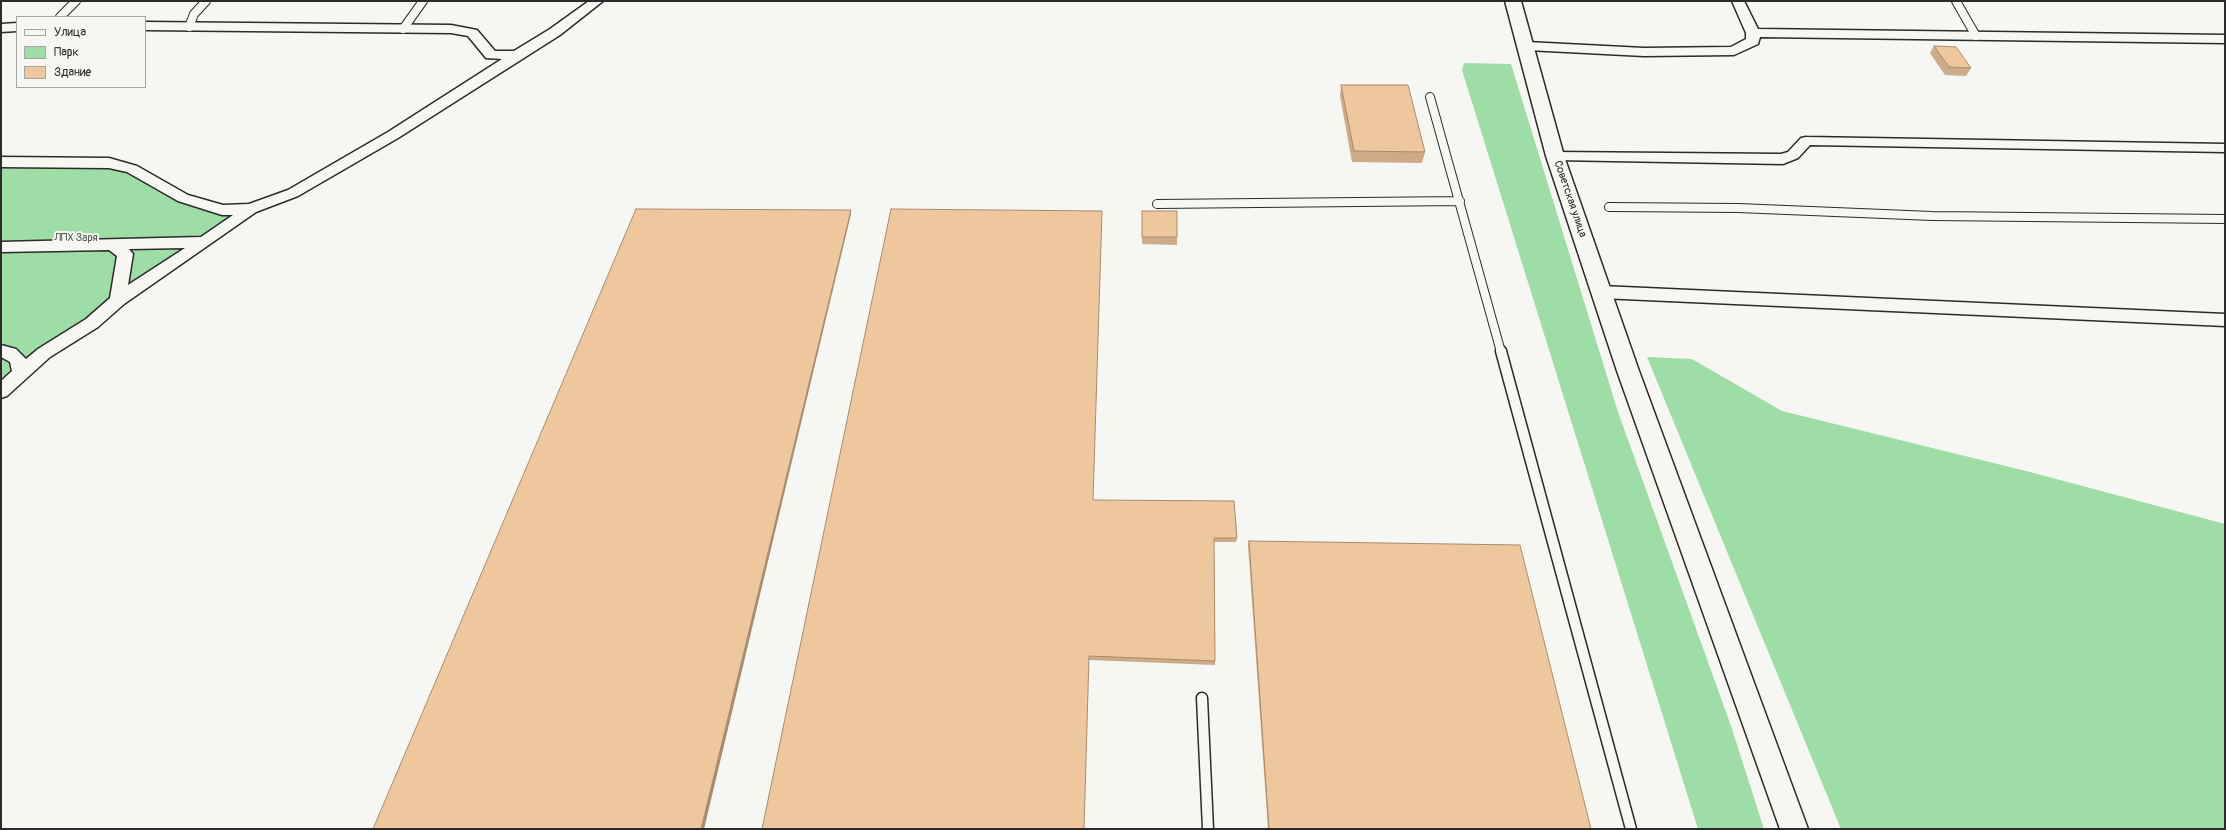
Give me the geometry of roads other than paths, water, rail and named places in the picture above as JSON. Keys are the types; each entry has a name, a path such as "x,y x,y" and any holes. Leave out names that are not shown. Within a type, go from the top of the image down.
{"street":[{"path":"1,391 44,353 92,323 118,300 251,210 293,193 393,135 517,54 555,32 597,1"},
{"name":"Советская улица","path":"1513,1 1527,46 1555,156 1637,394 1794,829"},
{"path":"1527,46 1644,52 1734,51 1753,41 1753,33 1738,1"},
{"path":"146,26 451,29 472,33 491,55 517,54"},
{"path":"1,28 16,27"},
{"path":"1753,33 2225,39"},
{"path":"1555,156 1783,159 1793,155 1806,141 2225,148"},
{"path":"1,162 109,163 132,169 183,198 222,210 251,210"},
{"path":"1,247 205,242"},
{"path":"114,245 125,254 118,300"},
{"path":"1602,292 2225,320"},
{"path":"1,351 18,359 21,373"}],"lane":[{"path":"61,16 76,1"},
{"path":"189,27 194,14 206,1"},
{"path":"403,29 423,1"},
{"path":"1956,1 1976,36"},
{"path":"1430,97 1460,201 1631,829"},
{"path":"1158,204 1460,201"},
{"path":"1608,207 1738,208 1932,216 2225,219"},
{"path":"1202,698 1208,829"}],"park label":[{"name":"ЛПХ Заря","path":"76,238"}]}
